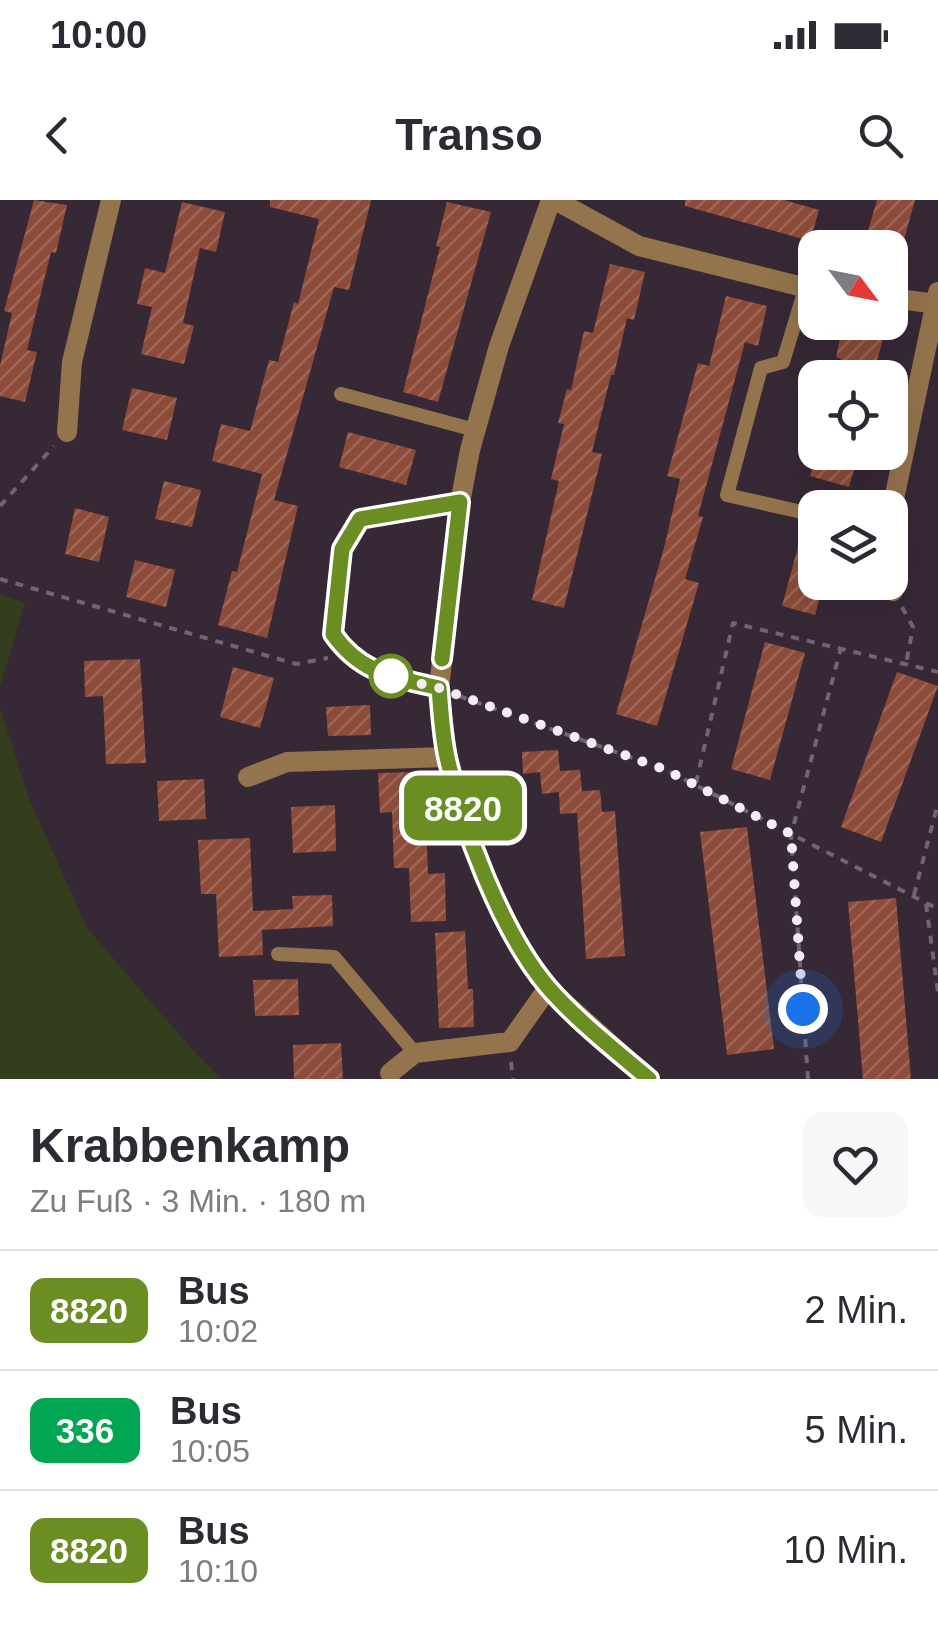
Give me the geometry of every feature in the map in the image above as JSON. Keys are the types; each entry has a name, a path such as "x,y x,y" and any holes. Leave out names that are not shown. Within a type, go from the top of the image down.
{"street":[{"path":"67,432 72,362 111,200"},
{"path":"648,1079 548,988 520,948 483,874 447,756 439,688 460,502 499,346 553,200 639,246 798,287"},
{"path":"896,490 937,300 908,299"},
{"path":"439,688 380,674 347,654 333,634 342,549 360,519 460,502"},
{"path":"248,777 287,762 447,756"},
{"path":"390,1072 415,1053 510,1042 548,988"}],"lane":[{"path":"798,323 784,362 761,368 727,495 798,511"},
{"path":"341,394 475,430"},
{"path":"278,954 334,957 415,1053"}],"path":[{"path":"0,506 67,432"},
{"path":"0,579 296,664 347,654"},
{"path":"901,600 914,628 906,664"},
{"path":"695,786 733,623 938,672"},
{"path":"808,1079 791,834 840,648"},
{"path":"439,688 666,770 938,909"},
{"path":"913,898 938,803"},
{"path":"926,904 938,992"}],"green space":[{"path":"0,594 25,603 0,687"},
{"path":"0,708 30,801 87,928 222,1079 0,1079"}],"building":[{"path":"34,200 67,205 27,350 37,352 25,402 0,396 0,366 12,313 4,311"},
{"path":"270,200 371,200 349,290 334,287 274,500 298,506 267,638 218,625 232,571 237,572 262,474 212,461 221,424 250,431 269,360 278,362 294,302 298,304 319,219 270,207"},
{"path":"685,200 784,200 819,210 813,230 798,230 798,238 685,206"},
{"path":"877,200 915,200 907,230 868,230"},
{"path":"182,202 225,212 216,252 200,248 183,323 194,326 184,364 141,354 152,307 137,304 145,268 165,273"},
{"path":"447,202 491,212 438,402 403,392 440,247 436,246"},
{"path":"610,264 645,272 634,320 627,318 592,452 602,454 564,608 532,600 559,481 551,479 564,424 558,423 567,389 571,390 584,331 593,333"},
{"path":"726,296 767,306 758,346 745,342 698,516 703,517 685,579 699,583 657,726 616,714 680,479 667,476 698,363 709,366"},
{"path":"840,340 883,340 877,360 836,357"},
{"path":"132,388 177,398 167,440 122,430"},
{"path":"348,432 416,450 406,485 339,467"},
{"path":"812,470 854,470 849,487 810,476"},
{"path":"164,481 201,490 192,527 155,519"},
{"path":"75,508 109,517 99,562 65,554"},
{"path":"798,546 798,600 819,600 815,615 782,606"},
{"path":"135,560 175,570 166,607 126,597"},
{"path":"765,642 805,653 770,780 731,769"},
{"path":"140,659 146,763 106,764 103,696 85,697 84,661"},
{"path":"233,667 274,678 260,728 220,717"},
{"path":"897,672 938,686 881,842 841,827"},
{"path":"370,705 371,735 328,736 326,707"},
{"path":"558,750 560,771 580,770 582,791 600,790 602,812 615,811 625,956 586,959 577,813 560,814 559,792 542,794 540,772 523,774 522,752"},
{"path":"413,772 415,820 426,819 428,874 445,873 446,921 411,922 409,868 394,868 392,812 380,813 378,773"},
{"path":"204,779 206,819 159,821 157,781"},
{"path":"335,805 336,851 293,853 291,807"},
{"path":"747,827 774,1049 727,1055 700,832"},
{"path":"250,838 253,911 293,909 292,896 332,895 333,926 262,930 263,955 219,957 216,894 201,894 198,840"},
{"path":"896,898 911,1079 863,1079 848,902"},
{"path":"465,931 474,1027 439,1028 435,933"},
{"path":"298,979 299,1015 255,1016 253,980"},
{"path":"341,1043 343,1079 294,1079 293,1045"}],"bus line":[{"name":"8820","path":"442,659 460,502 360,519 342,549 333,634 347,654 380,674 439,688 447,756 483,874 520,948 548,988 649,1079"}],"route":[{"path":"391,676 380,674 439,688 666,770 791,834 803,1009"}]}
